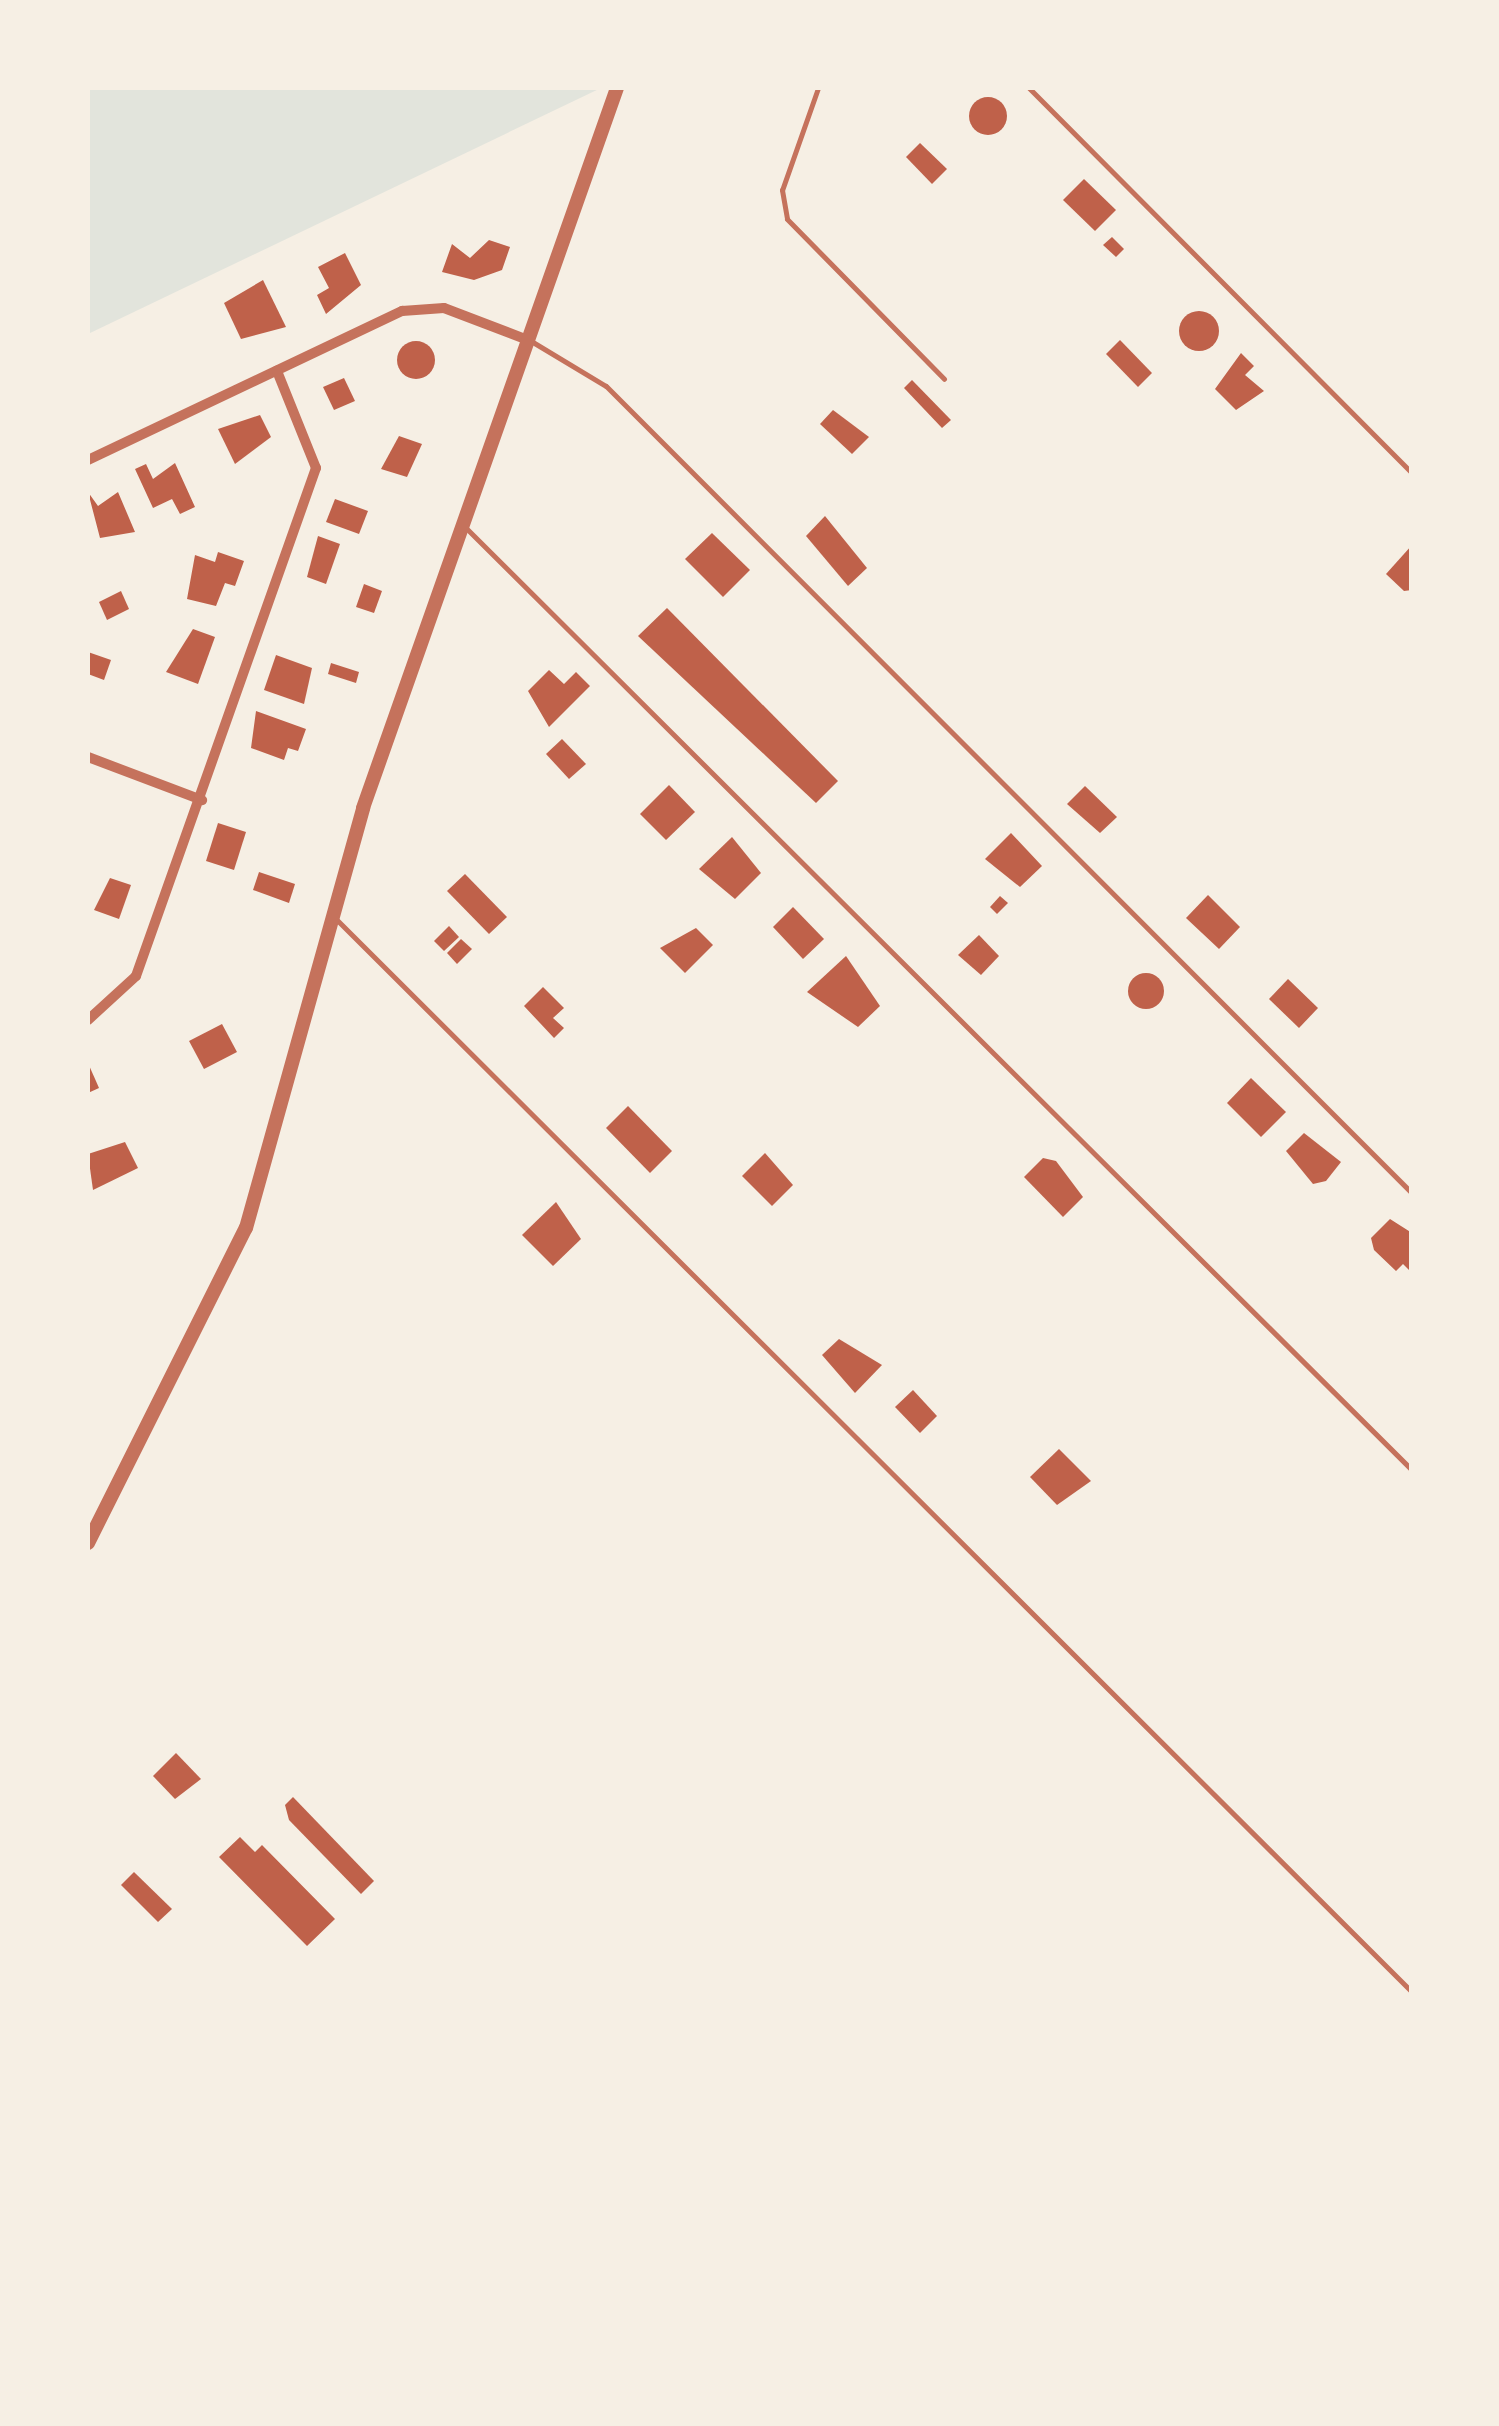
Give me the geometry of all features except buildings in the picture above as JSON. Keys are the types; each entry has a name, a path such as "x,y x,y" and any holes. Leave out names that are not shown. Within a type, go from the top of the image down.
{"street":[{"path":"88,1543 246,1228 332,916 462,524 616,88"},
{"path":"88,460 424,305 528,340"},
{"path":"88,1020 136,976 202,800 316,468 277,371"},
{"path":"88,757 202,800"}],"lane":[{"path":"818,88 781,203 796,232 944,379"},
{"path":"1029,88 1412,473"},
{"path":"528,340 606,386 1412,1193"},
{"path":"462,524 1412,1470"},
{"path":"332,916 1412,1992"}],"shaded area":[{"path":"88,88 601,88 88,334"}]}
